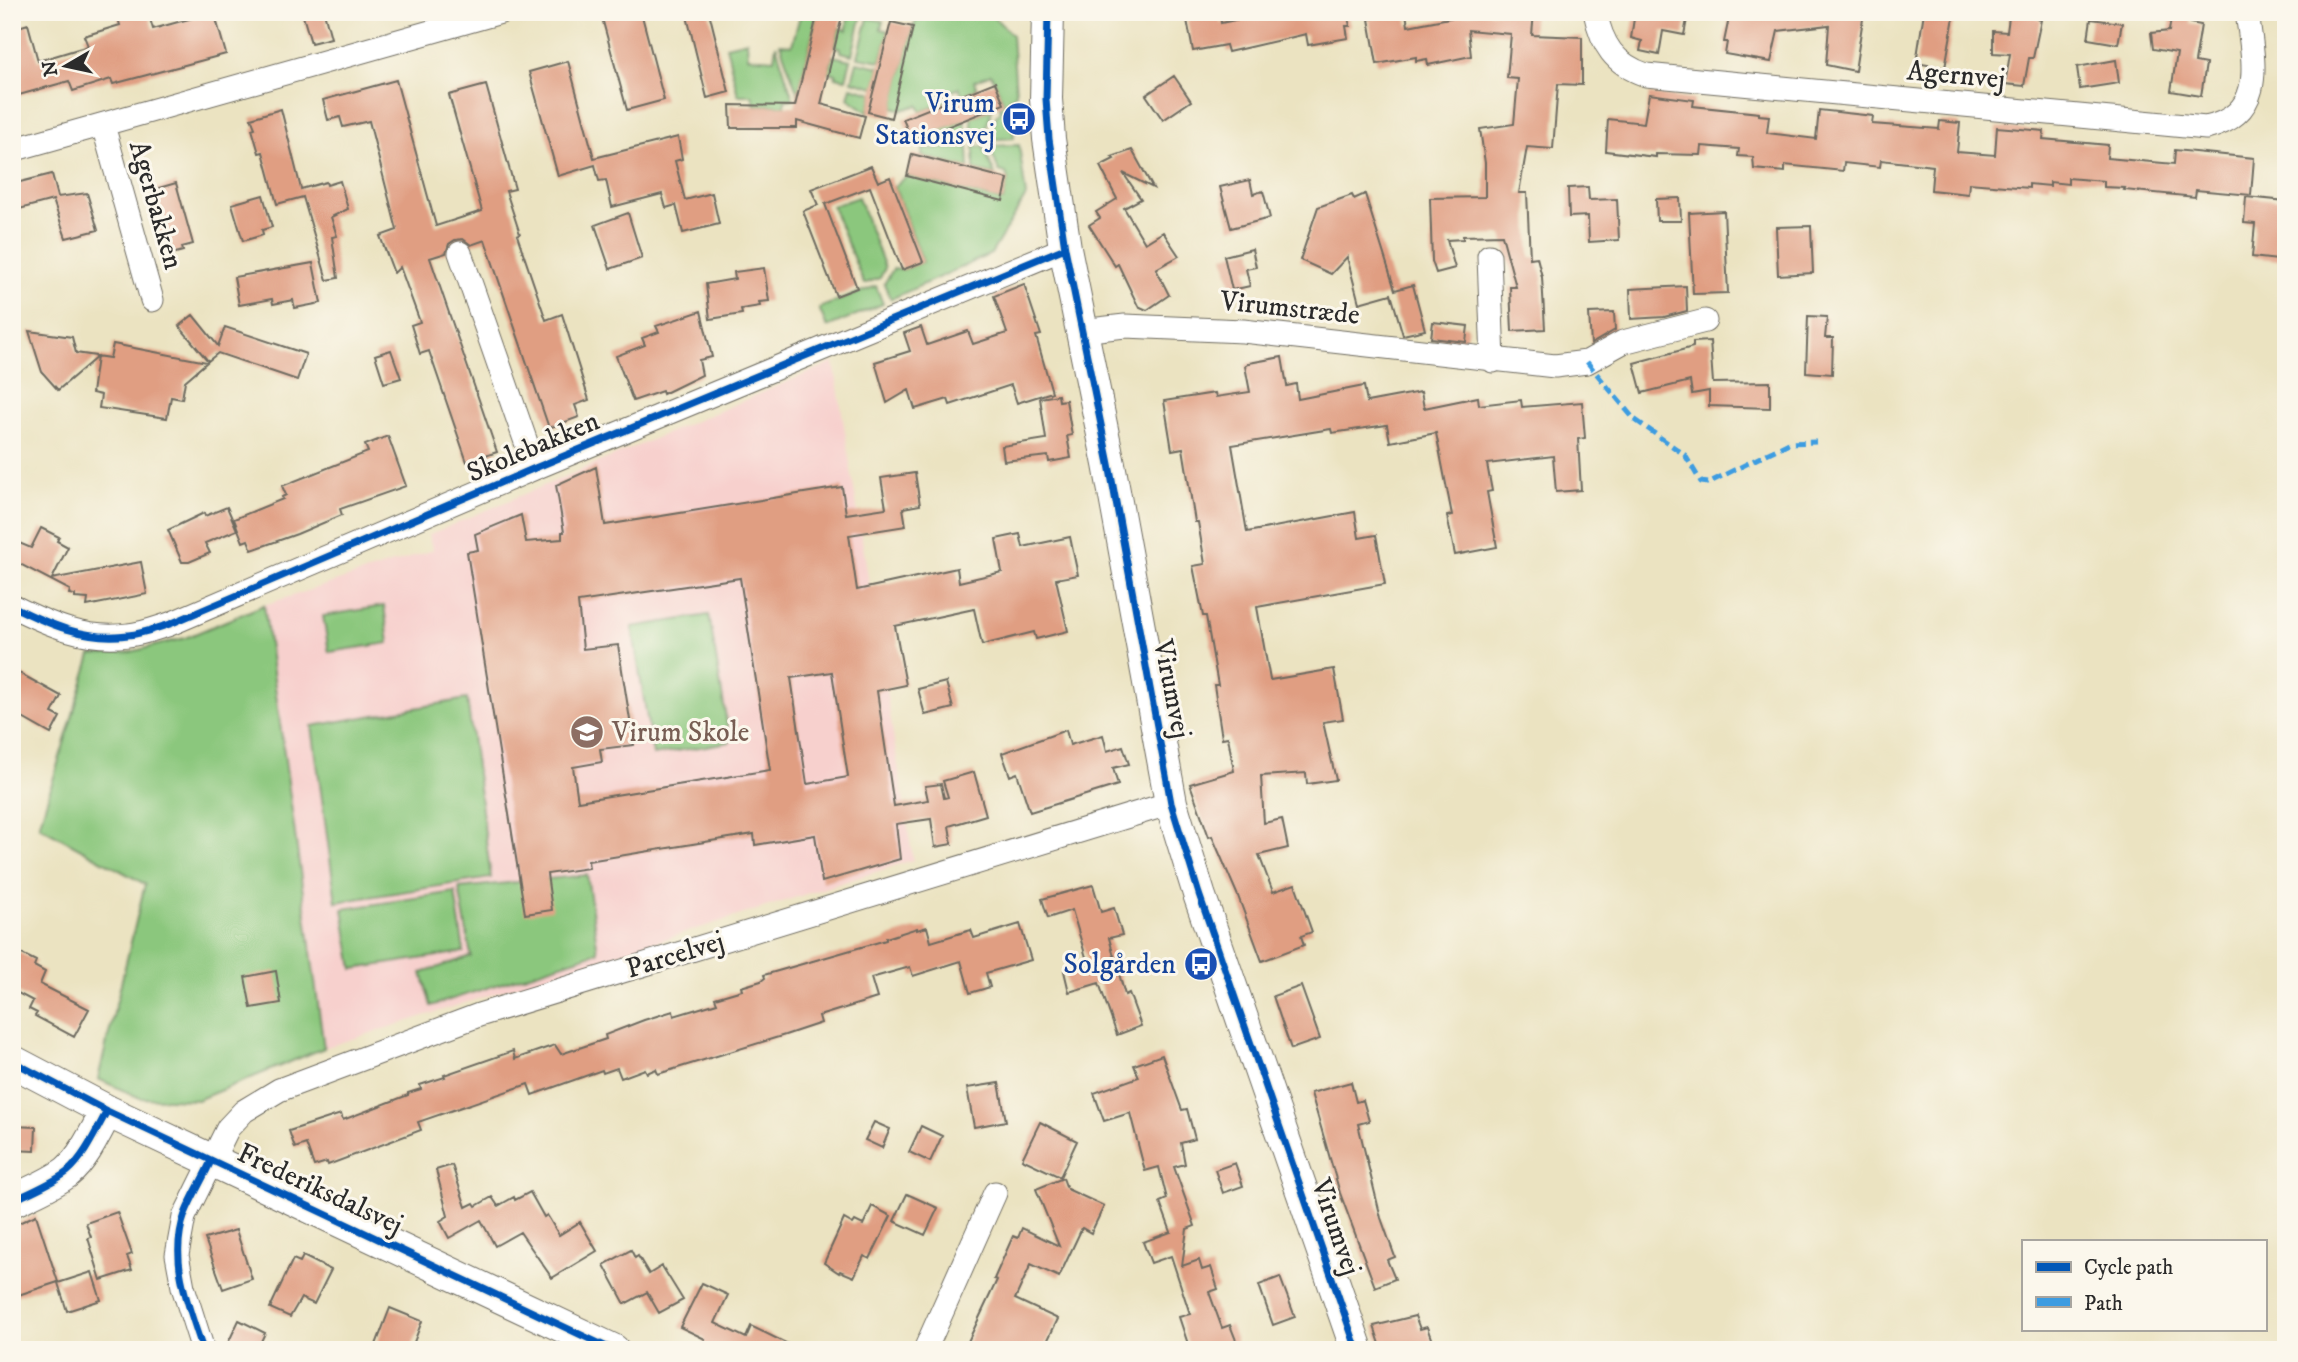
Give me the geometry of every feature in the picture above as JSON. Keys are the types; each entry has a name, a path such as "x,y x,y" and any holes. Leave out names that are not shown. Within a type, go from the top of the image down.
{"street":[{"path":"12,150 501,12"},
{"name":"Virumvej","path":"1048,12 1048,126 1065,248 1109,464 1171,803 1199,894 1357,1350"},
{"name":"Agernvej","path":"1595,12 1598,28 1608,50 1627,69 1646,75 2206,128 2223,124 2237,113 2250,95 2254,73 2247,12"},
{"name":"Agerbakken","path":"103,125 152,300"},
{"name":"Skolebakken","path":"12,606 48,625 89,635 128,635 170,624 1065,248"},
{"path":"460,253 536,468"},
{"path":"1489,256 1493,360"},
{"name":"Virumstræde","path":"1081,331 1125,326 1243,331 1555,366 1587,362 1623,342 1705,321"},
{"name":"Parcelvej","path":"203,1350 183,1287 177,1255 184,1217 228,1128 244,1111 279,1090 469,1019 1171,803"},
{"name":"Frederiksdalsvej","path":"12,1061 107,1111 613,1350"},
{"path":"12,1201 68,1171 107,1111"},
{"path":"925,1350 995,1193"}],"shaded area":[{"name":"Virum Skole","path":"834,362 913,860 324,1048 264,605 433,550 428,535"}],"green space":[{"path":"801,12 818,12 798,94 780,44 792,45"},
{"path":"876,12 989,12 1012,35 1016,94 1010,98 1014,138 988,140 1000,112 1000,105 1004,103 991,74 974,81 977,89 963,95 959,88 944,95 948,101 921,112 918,105 902,110 893,107 913,27 919,16 903,17"},
{"path":"848,14 862,15 852,55 835,47 839,28 847,30"},
{"path":"868,18 883,21 881,29 889,31 881,61 858,57"},
{"path":"747,41 748,57 774,59 776,45 793,99 785,100 785,106 755,105 752,95 738,95 726,46"},
{"path":"833,56 851,60 846,79 835,77 836,74 829,72"},
{"path":"857,62 880,67 875,87 852,81"},
{"path":"851,87 873,93 868,112 848,98"},
{"path":"992,109 982,141 974,141 971,117"},
{"path":"964,120 968,141 922,144 920,138"},
{"path":"1019,145 1026,196 991,254 891,299 884,284 893,269 902,270 923,262 894,186 907,176 1003,201 1008,179 1006,173 999,171 989,146"},
{"path":"983,146 995,175 974,170 974,147"},
{"path":"968,147 969,169 922,156 923,149"},
{"path":"858,197 885,268 880,278 864,284 832,206"},
{"path":"876,286 883,304 827,327 819,308"},
{"path":"264,605 324,1048 197,1100 140,1098 98,1079 145,884 39,826 91,655 131,652 185,638"},
{"path":"384,606 389,643 329,652 323,616"},
{"path":"709,615 730,742 653,755 632,627"},
{"path":"467,699 491,878 336,902 312,726"},
{"path":"587,875 598,952 431,1006 422,973 471,956 459,888"},
{"path":"455,892 464,952 353,969 343,909"}],"building":[{"path":"116,12 148,12 153,29 214,12 226,54 113,84 111,79 73,91 69,81 12,97 12,29 28,24 38,61 88,46 84,36 120,25"},
{"path":"324,12 331,38 311,43 303,16"},
{"path":"623,12 641,12 664,100 627,110 602,18"},
{"path":"686,12 709,12 729,92 707,98"},
{"path":"818,12 843,12 821,104 865,116 859,138 797,121 797,128 731,128 730,105 795,106"},
{"path":"1272,12 1305,12 1306,17 1347,12 1350,26 1346,26 1348,38 1308,45 1306,34 1228,52 1226,45 1193,51 1187,20 1216,14 1220,16 1221,23"},
{"path":"1480,12 1534,12 1532,35 1582,37 1582,85 1558,84 1553,149 1527,147 1519,193 1527,193 1530,258 1537,257 1542,277 1545,329 1512,331 1510,287 1516,287 1502,235 1463,236 1463,239 1447,240 1455,268 1436,273 1432,261 1430,198 1485,197 1485,163 1480,129 1514,124 1518,79 1507,78 1511,34 1468,30 1471,56 1428,65 1427,59 1416,61 1416,57 1377,64 1369,19 1406,13 1408,26"},
{"path":"1635,12 1688,14 1684,35 1663,31 1659,55 1640,51 1642,41 1631,38"},
{"path":"1735,12 1864,12 1855,71 1826,65 1829,25 1778,31 1771,62 1725,54 1727,42 1724,42 1729,18 1734,19"},
{"path":"1924,12 1951,12 1950,16 1954,17 1945,68 1916,63"},
{"path":"2013,12 2038,12 2037,19 2041,20 2033,58 2029,58 2024,86 2005,84 2010,54 1993,53 1993,31 2007,32 2009,17 2013,17"},
{"path":"2172,12 2191,12 2190,23 2201,25 2195,62 2206,64 2201,96 2171,91 2177,53 2153,49 2151,33 2169,31"},
{"path":"2091,19 2122,23 2118,44 2088,39"},
{"path":"891,22 913,27 891,118 868,112"},
{"path":"2116,60 2119,83 2080,89 2077,67"},
{"path":"568,61 594,158 678,137 682,159 675,161 685,200 712,193 719,224 683,233 676,205 666,208 662,194 612,207 606,180 599,181 595,165 558,176 529,72"},
{"path":"1174,76 1191,101 1163,120 1146,95"},
{"path":"396,80 436,226 482,211 449,95 486,85 515,189 506,191 520,234 517,235 546,320 562,314 589,400 575,405 579,417 549,428 485,240 471,245 463,239 455,240 449,244 446,253 430,258 497,452 467,462 429,351 420,354 411,325 420,322 400,267 394,273 380,236 397,230 369,121 343,127 340,117 328,120 323,100"},
{"path":"995,82 1004,104 912,141 903,119"},
{"path":"1649,94 1694,100 1693,106 1759,113 1769,116 1767,133 1816,139 1819,110 1873,116 1872,124 1939,129 1940,121 1960,123 1957,152 1995,155 1997,127 2044,131 2043,139 2108,145 2107,158 2174,164 2175,150 2254,158 2251,195 2196,190 2195,197 2124,190 2125,188 2104,187 2104,181 2068,178 2068,184 2029,184 2029,188 1969,183 1968,194 1931,190 1933,166 1881,160 1880,167 1844,163 1843,171 1785,165 1785,172 1754,169 1753,157 1738,156 1739,149 1702,146 1701,155 1656,154 1656,157 1606,151 1608,119 1644,123"},
{"path":"281,109 301,189 340,181 348,209 331,217 337,236 332,237 338,278 327,280 303,197 277,204 263,152 259,153 251,118"},
{"path":"1132,150 1153,188 1123,173 1141,199 1124,208 1145,243 1163,232 1179,256 1156,269 1169,295 1147,310 1138,306 1118,264 1115,266 1089,225 1100,218 1096,212 1117,199 1100,166 1114,159 1112,157"},
{"path":"912,154 1008,179 1003,201 907,176"},
{"path":"871,166 878,182 890,177 923,262 902,270 870,187 825,204 857,288 836,296 803,211 818,205 811,189"},
{"path":"52,174 58,197 87,193 98,230 66,238 53,200 12,211 12,184"},
{"path":"1250,180 1253,194 1263,191 1270,218 1231,228 1220,187"},
{"path":"176,183 193,244 182,247 183,251 164,256 154,220 158,218 152,190"},
{"path":"1588,187 1589,200 1617,199 1619,240 1589,242 1588,216 1569,217 1568,188"},
{"path":"1365,194 1395,290 1413,285 1425,330 1403,335 1391,294 1359,303 1347,257 1331,274 1300,260 1318,207 1352,195 1354,199"},
{"path":"263,195 272,227 262,230 263,235 243,241 232,204"},
{"path":"2246,197 2286,201 2286,261 2252,257 2255,224 2244,223"},
{"path":"1680,198 1681,221 1657,221 1656,199"},
{"path":"1724,211 1728,293 1693,294 1689,213"},
{"path":"628,213 642,258 610,269 595,225"},
{"path":"1811,226 1813,273 1778,275 1776,227"},
{"path":"1252,249 1256,267 1246,269 1250,286 1232,290 1224,256"},
{"path":"313,263 321,303 295,308 293,300 273,304 272,299 239,305 234,277"},
{"path":"764,268 769,301 759,302 760,306 741,309 742,314 710,319 706,284 735,279 734,272"},
{"path":"1024,284 1041,335 1036,336 1052,392 1017,403 1011,385 950,405 948,399 915,409 909,390 887,403 875,362 910,351 904,333 921,327 927,345 968,331 973,344 1007,333 994,296"},
{"path":"1686,286 1687,311 1664,317 1631,319 1630,289"},
{"path":"701,311 712,357 699,360 702,375 663,394 662,391 633,401 616,356 645,345 642,338 659,332 656,326"},
{"path":"1614,312 1615,330 1591,344 1589,313"},
{"path":"193,315 218,346 225,327 306,354 297,380 218,353 208,361 179,326"},
{"path":"1808,316 1827,317 1825,338 1833,338 1832,374 1806,372"},
{"path":"1433,322 1468,326 1466,342 1431,338"},
{"path":"29,331 72,337 76,353 110,358 113,344 207,362 185,381 182,399 171,397 167,418 99,408 101,395 92,393 97,357 58,390 42,372"},
{"path":"1710,341 1713,383 1770,382 1770,408 1709,406 1709,391 1692,394 1690,381 1642,393 1634,363 1693,347 1693,342"},
{"path":"391,350 401,378 384,383 375,355"},
{"path":"1282,357 1287,386 1296,384 1298,399 1364,386 1367,402 1421,392 1424,408 1478,397 1479,405 1521,400 1522,407 1582,402 1585,438 1578,439 1581,490 1556,492 1553,456 1487,464 1492,491 1487,492 1497,547 1455,555 1447,516 1452,515 1436,433 1390,442 1387,425 1332,433 1331,429 1232,445 1247,532 1355,512 1359,538 1376,535 1385,584 1257,607 1270,680 1334,669 1343,719 1323,722 1336,780 1307,784 1306,773 1261,776 1264,823 1282,819 1288,848 1259,855 1273,892 1295,884 1312,932 1301,936 1304,945 1262,961 1238,896 1212,836 1209,837 1190,784 1234,771 1228,737 1222,738 1214,685 1218,685 1206,616 1203,616 1193,566 1205,564 1198,522 1195,522 1183,448 1172,450 1164,401 1215,393 1216,397 1250,392 1245,366"},
{"path":"1058,395 1059,401 1066,400 1072,435 1067,436 1071,458 1049,462 1048,456 1004,461 1002,446 1046,439 1040,398"},
{"path":"388,436 406,486 340,509 342,515 252,550 248,540 243,542 234,519 283,499 286,495 282,486 368,452 365,445"},
{"path":"596,467 605,525 842,487 846,514 886,508 881,478 915,473 920,505 903,508 906,526 849,535 857,590 957,568 959,582 1002,572 996,539 1020,534 1023,547 1070,537 1078,575 1056,579 1068,631 1036,639 1034,632 982,645 974,609 895,626 906,685 877,691 894,806 928,800 925,786 941,784 944,798 948,797 943,781 974,772 986,815 949,826 952,844 935,847 931,819 896,824 900,859 822,882 815,835 755,845 754,834 588,861 589,868 547,874 552,910 525,914 467,552 478,550 475,534 521,515 526,542 562,539 564,532 556,485","holes":["740,578 770,770 578,801 573,767 602,762 600,749 634,745 618,645 583,649 578,602","832,672 848,777 807,784 791,678"]},
{"path":"227,507 237,530 205,543 210,553 189,562 182,562 168,530 204,513 205,516"},
{"path":"41,528 59,537 57,541 68,547 52,579 141,562 147,594 87,606 88,599 75,598 75,595 69,594 70,590 12,560 12,540 31,548"},
{"path":"12,669 61,696 52,713 60,717 51,734 12,712"},
{"path":"946,682 953,708 925,715 918,689"},
{"path":"1066,730 1070,745 1103,735 1107,751 1123,746 1129,764 1113,768 1118,785 1030,812 1017,773 1010,776 1002,753"},
{"path":"1093,885 1101,912 1114,908 1122,935 1109,938 1125,995 1129,993 1141,1026 1117,1035 1099,983 1069,992 1064,971 1088,964 1072,910 1048,918 1042,899"},
{"path":"1020,924 1031,960 986,973 990,987 970,993 961,961 913,976 910,967 871,978 877,998 819,1016 821,1023 658,1074 656,1069 647,1073 645,1069 621,1078 617,1068 603,1073 602,1070 532,1095 528,1084 418,1122 421,1130 328,1165 327,1162 314,1166 306,1144 295,1148 289,1131 341,1114 343,1120 408,1095 421,1089 420,1085 445,1077 444,1075 513,1051 515,1059 555,1045 561,1054 606,1039 605,1035 644,1020 673,1011 674,1016 717,1003 715,998 742,990 741,987 761,981 765,978 764,975 886,940 917,928 927,927 931,942 971,930 974,938"},
{"path":"12,949 36,961 34,966 45,972 40,984 89,1009 74,1037 35,1016 37,1013 29,1009 33,1001 12,990"},
{"path":"276,971 281,1003 251,1008 245,977"},
{"path":"1301,986 1320,1039 1291,1049 1273,996"},
{"path":"1162,1055 1182,1110 1187,1109 1195,1139 1181,1143 1185,1164 1174,1167 1195,1226 1187,1229 1182,1266 1199,1260 1202,1270 1211,1267 1218,1289 1209,1292 1222,1328 1230,1325 1237,1343 1218,1350 1190,1350 1179,1317 1190,1314 1171,1256 1151,1263 1143,1242 1171,1232 1160,1202 1167,1199 1159,1167 1145,1171 1130,1113 1104,1121 1094,1093 1139,1077 1134,1065"},
{"path":"1351,1082 1356,1102 1363,1100 1369,1121 1358,1124 1381,1218 1395,1257 1387,1260 1395,1279 1375,1287 1340,1193 1311,1093"},
{"path":"999,1083 1006,1121 974,1127 967,1088"},
{"path":"874,1122 890,1129 882,1148 865,1140"},
{"path":"1040,1122 1077,1141 1060,1177 1022,1159"},
{"path":"12,1126 36,1127 35,1151 12,1150"},
{"path":"921,1126 942,1136 930,1162 909,1152"},
{"path":"1235,1163 1243,1186 1223,1193 1215,1170"},
{"path":"452,1165 466,1207 474,1203 476,1206 492,1197 498,1206 530,1192 544,1217 547,1215 559,1235 580,1222 597,1251 552,1278 520,1232 495,1246 481,1220 449,1238 440,1221 448,1216 436,1170"},
{"path":"1063,1178 1067,1189 1104,1206 1091,1233 1082,1228 1059,1277 1031,1264 1015,1299 1058,1319 1043,1350 964,1350 997,1280 994,1279 1013,1236 1018,1238 1022,1228 1059,1246 1036,1189"},
{"path":"907,1194 938,1208 925,1235 894,1221"},
{"path":"872,1206 891,1216 870,1259 864,1256 854,1277 840,1271 839,1273 824,1263 844,1219 863,1225"},
{"path":"117,1212 132,1254 127,1256 132,1270 101,1280 86,1223"},
{"path":"36,1215 58,1282 12,1297 12,1246 17,1244 12,1226"},
{"path":"236,1230 252,1279 223,1289 205,1239"},
{"path":"631,1250 649,1274 662,1266 683,1300 659,1313 647,1292 625,1304 604,1265"},
{"path":"303,1256 331,1270 314,1304 301,1298 290,1317 270,1308 293,1259 300,1262"},
{"path":"92,1272 101,1300 67,1311 58,1283"},
{"path":"1280,1277 1295,1317 1273,1325 1259,1285"},
{"path":"702,1283 728,1295 715,1323 746,1338 751,1326 800,1350 700,1350 705,1339 680,1327"},
{"path":"390,1308 422,1321 411,1350 374,1350"},
{"path":"1415,1316 1420,1329 1427,1327 1435,1350 1382,1350 1374,1326"},
{"path":"239,1320 265,1333 257,1350 241,1350 228,1343"}],"marked path":[{"path":"1587,362 1634,419 1685,455 1701,482 1708,483 1789,443 1816,442"}],"cycle path":[{"path":"1048,12 1046,99 1065,248 1109,464 1171,803 1199,894 1357,1350"},
{"path":"12,606 53,625 97,636 133,634 170,624 535,468 1065,248"},
{"path":"12,1061 107,1111 613,1350"},
{"path":"12,1201 67,1172 89,1144 107,1111"},
{"path":"203,1350 182,1283 179,1248 185,1214 211,1161"}],"place":[{"name":"Virum Stationsvej","path":"1019,119"},
{"name":"Virum Skole","path":"587,732"},
{"name":"Solgården","path":"1201,964"}]}
